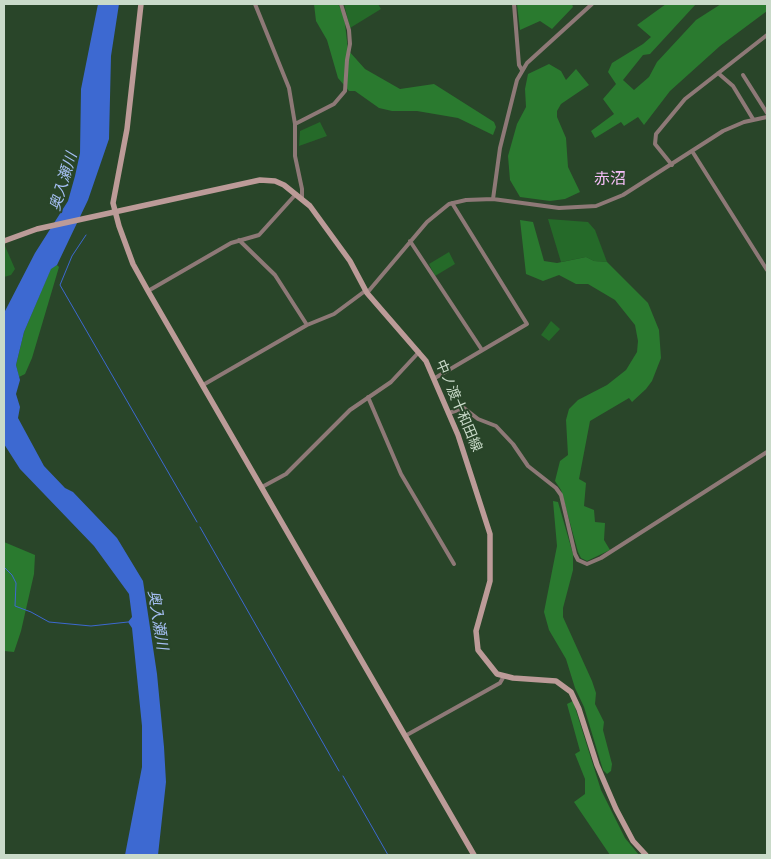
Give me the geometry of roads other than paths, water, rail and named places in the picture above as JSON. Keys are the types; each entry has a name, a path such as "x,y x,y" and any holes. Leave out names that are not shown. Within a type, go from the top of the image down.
{"main road":[{"path":"141,4 127,129 113,203 114,213 134,264 148,291 474,855"},
{"name":"中ノ渡十和田線","path":"5,238 37,229 260,180 275,181 302,198 323,221 350,261 366,292 419,352 435,378 478,492 490,534 490,581 476,631 476,644 494,671 504,676"},
{"path":"504,676 556,681 571,692 582,716 597,765 616,809 633,841 646,855"}],"street":[{"path":"255,4 289,88 296,124 295,156 302,198"},
{"path":"296,124 334,104 345,91 350,44 348,25 341,4"},
{"path":"514,4 518,65 522,70"},
{"path":"494,199 495,177 503,135 514,88 522,70 537,53 592,4"},
{"path":"672,165 655,144 656,134 685,99 767,35"},
{"path":"718,73 733,86 753,119"},
{"path":"743,75 767,113"},
{"path":"203,385 306,325 334,314 366,292 434,215 452,203 494,199 559,208 596,206 623,196 723,131 753,119 767,117"},
{"path":"692,151 767,270"},
{"path":"148,291 239,240 259,235 296,194"},
{"path":"435,378 527,324 452,203"},
{"path":"239,240 275,275 306,325"},
{"path":"410,241 482,350"},
{"path":"262,487 286,474 350,410 391,382 419,352"},
{"path":"368,397 401,474 454,564"},
{"path":"449,413 464,408 478,419 496,426 513,444 528,466 556,488 560,495 575,554 578,560 587,564 601,558 767,452"},
{"path":"405,736 500,682 504,676"}],"water":[{"path":"98,4 119,4 111,56 109,139 88,200 57,265 51,269 24,332 16,365 20,380 16,394 20,407 18,418 44,466 65,488 73,492 117,538 143,581 157,674 166,782 158,855 125,855 142,767 142,726 132,628 128,622 132,617 129,594 94,546 20,469 4,444 4,313 35,253 68,201 80,153 81,89"}],"waterway":[{"path":"86,235 72,256 60,285 197,522"},
{"path":"200,527 339,771"},
{"path":"4,567 12,575 16,583 15,606 49,622 91,626 128,622"},
{"path":"343,776 388,855"}],"district":[{"name":"赤沼","path":"610,180"}],"water label":[{"name":"奥入瀬川","path":"64,182"},
{"name":"奥入瀬川","path":"157,620"}]}
